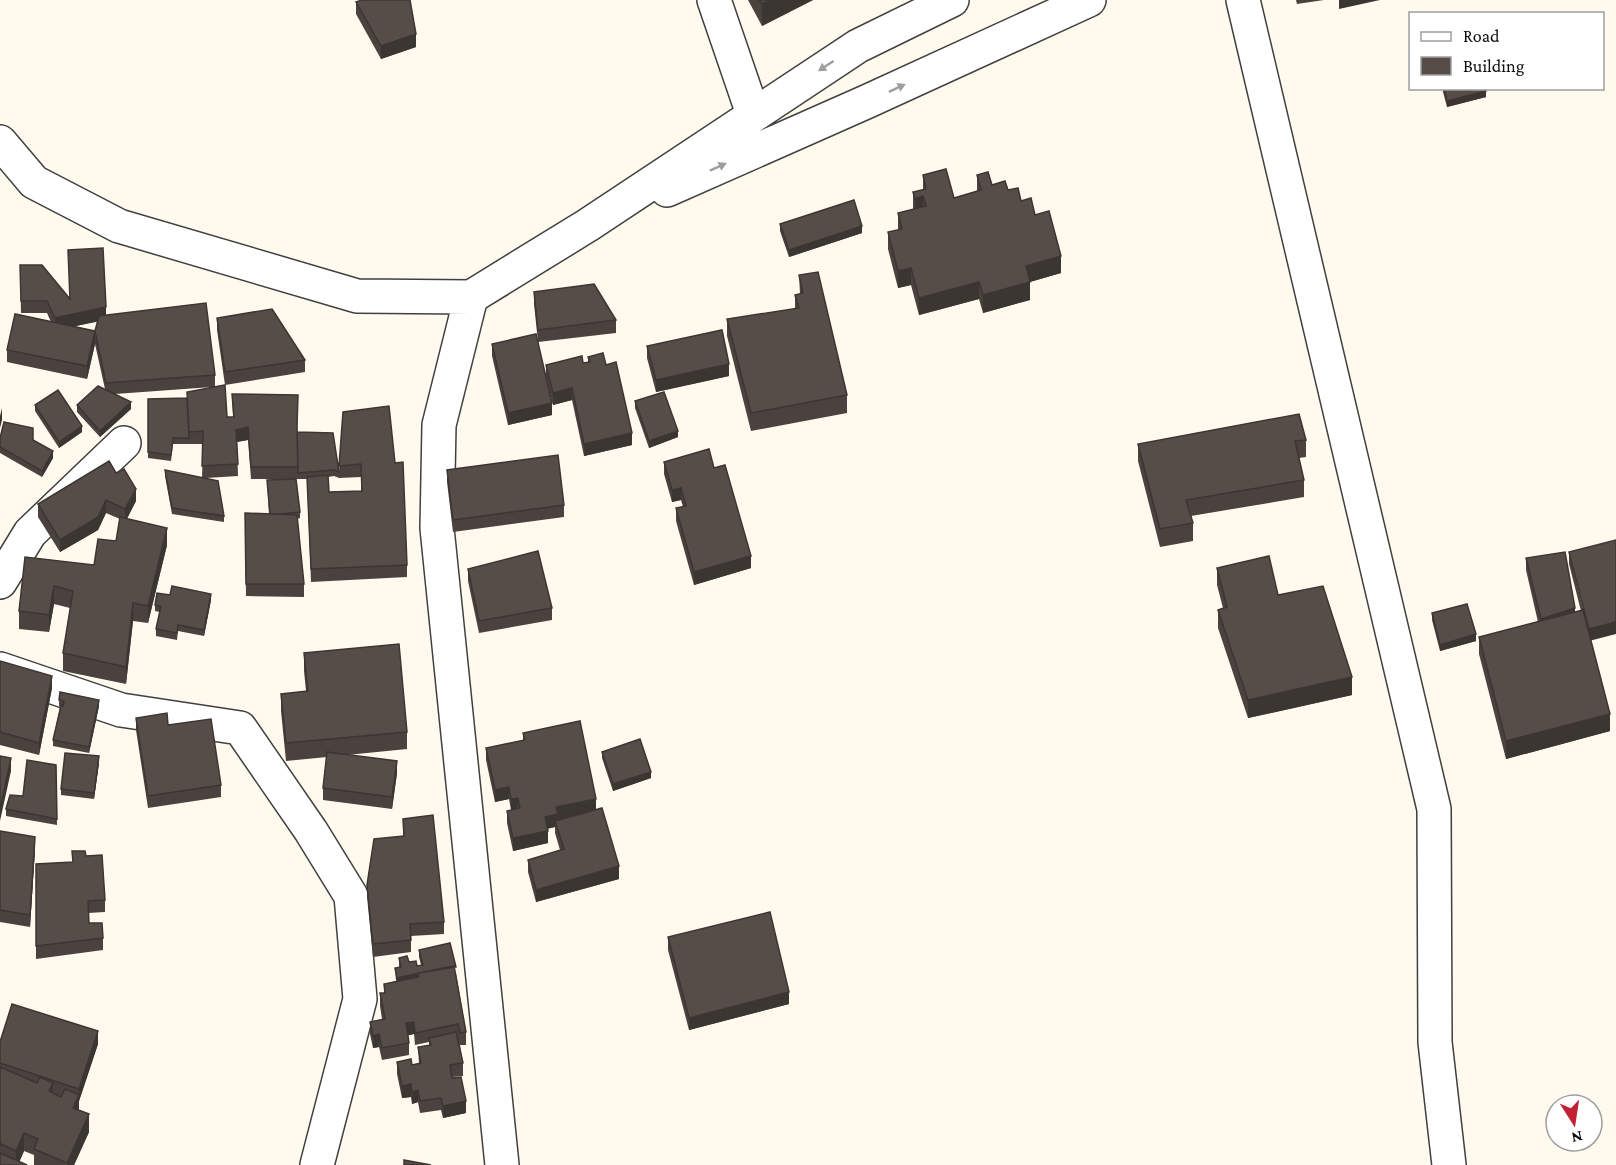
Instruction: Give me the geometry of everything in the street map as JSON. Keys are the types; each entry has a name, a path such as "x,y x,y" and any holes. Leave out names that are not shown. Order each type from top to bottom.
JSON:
{"street":[{"path":"714,0 753,114"},
{"path":"0,142 34,182 119,226 357,296 471,297 588,225 858,46 952,0"},
{"path":"588,225 1089,0"},
{"path":"1243,0 1434,809 1435,1042 1449,1165"},
{"path":"471,297 439,424 437,528 502,1165"},
{"path":"0,582 30,533 124,442"},
{"path":"0,669 121,710 240,728 311,831 351,896 360,999 317,1165"}],"building":[{"path":"410,0 416,34 381,46 356,2"},
{"path":"1444,90 1486,90 1486,91 1447,101"},
{"path":"946,169 954,198 981,190 977,175 988,172 992,185 1005,181 1008,190 1018,188 1021,201 1031,198 1035,215 1049,211 1061,256 1026,266 1030,282 983,295 979,282 919,298 911,268 898,271 888,232 902,229 898,213 926,206 923,196 915,199 913,192 926,189 923,175"},
{"path":"854,200 862,226 789,250 780,224"},
{"path":"103,248 106,307 55,318 47,301 21,301 20,265 42,265 70,299 68,250"},
{"path":"818,272 847,395 751,413 727,319 799,308 795,295 803,293 799,275"},
{"path":"594,284 616,320 538,330 534,292"},
{"path":"206,303 215,375 106,383 95,331 99,316"},
{"path":"272,309 305,360 225,372 217,318"},
{"path":"15,314 95,331 87,366 7,350"},
{"path":"722,330 729,364 656,380 647,346"},
{"path":"536,334 552,403 508,413 492,344"},
{"path":"603,353 606,365 616,362 632,433 584,444 572,388 553,393 546,365 582,356 583,363 590,362 588,357"},
{"path":"225,385 227,417 234,417 232,394 298,395 298,467 251,467 248,427 236,430 238,464 202,466 203,431 189,432 187,392"},
{"path":"98,386 131,402 100,431 77,405"},
{"path":"58,390 82,426 59,442 35,405"},
{"path":"664,392 678,431 649,441 635,401"},
{"path":"187,398 189,438 173,438 171,455 148,452 148,399"},
{"path":"389,406 395,463 403,462 407,565 311,569 307,477 328,475 329,492 362,491 361,464 339,466 343,412"},
{"path":"1299,414 1306,440 1295,441 1304,480 1186,500 1193,523 1160,529 1138,444"},
{"path":"4,422 33,428 33,440 53,451 42,471 0,447"},
{"path":"297,432 333,433 339,472 334,470 298,473"},
{"path":"709,449 714,468 725,465 751,556 694,572 676,508 686,506 681,488 672,490 664,462"},
{"path":"558,455 564,505 453,520 447,470"},
{"path":"109,461 116,473 124,469 136,489 125,509 106,500 98,517 60,540 38,504"},
{"path":"165,470 218,481 224,516 172,508"},
{"path":"296,479 300,512 270,514 267,480"},
{"path":"245,513 297,515 304,584 246,584"},
{"path":"120,517 167,528 148,606 133,603 126,667 63,653 73,591 54,586 49,615 19,611 25,557 94,565 98,539 116,541"},
{"path":"1616,540 1616,622 1589,629 1569,552"},
{"path":"538,551 552,608 479,621 468,569"},
{"path":"1565,552 1575,608 1541,619 1526,558"},
{"path":"1269,556 1278,595 1323,586 1352,677 1248,700 1218,610 1227,607 1217,568"},
{"path":"172,586 211,594 204,630 178,625 177,633 156,629 161,606 155,605 157,593 170,595"},
{"path":"1467,604 1476,634 1440,645 1432,613"},
{"path":"1583,610 1610,714 1506,741 1479,637"},
{"path":"399,644 407,732 286,743 281,694 308,691 304,653"},
{"path":"0,661 52,676 39,743 0,732"},
{"path":"60,692 99,700 89,747 53,740 64,701 59,700"},
{"path":"167,713 168,725 211,719 221,785 148,796 136,718"},
{"path":"580,721 596,799 556,807 558,814 545,817 548,831 513,838 507,811 520,808 518,798 511,799 509,787 495,790 486,748 525,740 523,733"},
{"path":"640,739 651,772 613,784 602,752"},
{"path":"327,752 397,761 392,797 323,788"},
{"path":"65,753 99,756 94,793 61,789"},
{"path":"0,756 11,758 0,809"},
{"path":"27,760 56,765 57,819 6,809 10,795 23,796"},
{"path":"602,808 619,866 536,890 528,860 564,849 555,821"},
{"path":"433,815 444,922 410,924 411,940 373,944 367,885 374,839 404,836 403,819"},
{"path":"0,831 35,837 30,915 0,910"},
{"path":"72,851 85,851 86,856 102,855 105,900 88,901 89,923 102,923 103,938 36,946 36,864 73,862"},
{"path":"770,912 789,992 689,1018 668,937"},
{"path":"450,943 456,967 397,978 395,968 401,967 399,958 407,956 409,962 416,961 417,966 423,965 419,950"},
{"path":"454,966 466,1032 460,1033 458,1024 415,1033 414,1022 406,1023 409,1043 382,1048 379,1034 373,1036 370,1022 385,1019 380,993 385,993 384,984 419,977 418,973"},
{"path":"12,1004 98,1031 79,1089 0,1063 0,1042"},
{"path":"456,1032 463,1063 450,1065 452,1078 461,1077 466,1101 443,1106 441,1098 420,1101 418,1090 412,1092 411,1084 402,1086 397,1062 411,1059 412,1065 421,1063 418,1047 431,1045 429,1038"},
{"path":"0,1067 37,1083 40,1077 53,1083 49,1091 61,1097 65,1089 79,1095 73,1108 89,1114 67,1163 34,1149 38,1139 24,1133 16,1151 1,1144 0,1146"},
{"path":"0,1153 27,1165 0,1165"},
{"path":"404,1160 431,1165 404,1165"}]}
